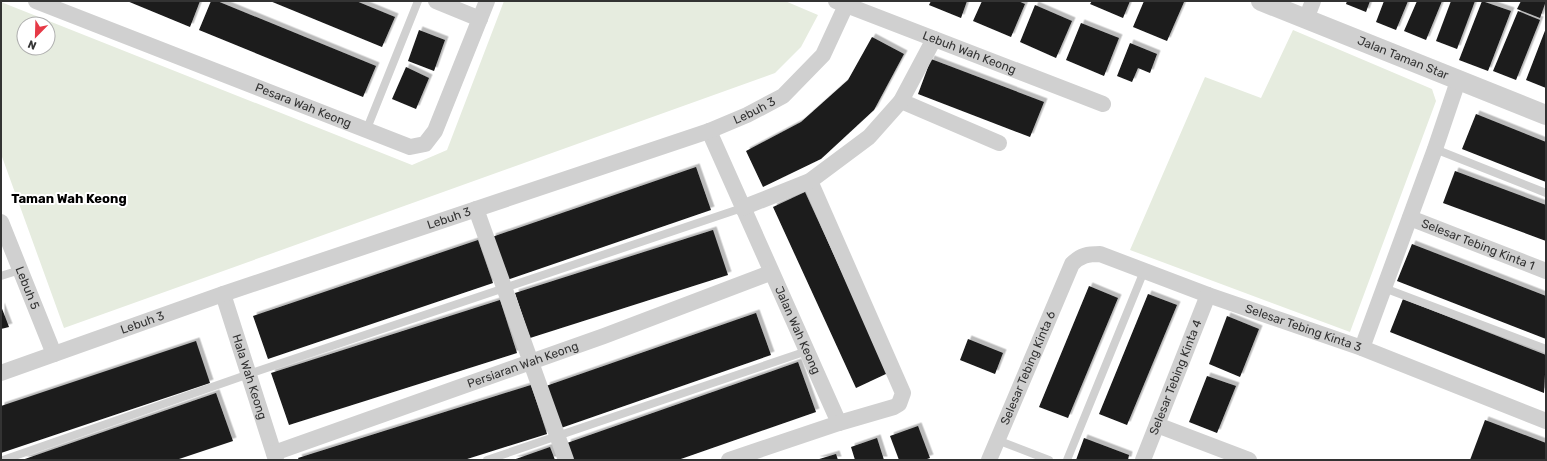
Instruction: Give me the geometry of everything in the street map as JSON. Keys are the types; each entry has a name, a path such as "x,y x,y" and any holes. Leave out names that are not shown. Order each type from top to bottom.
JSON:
{"street":[{"name":"Pesara Wah Keong","path":"36,1 366,132 410,147 418,147 431,138 487,1"},
{"path":"436,1 480,19"},
{"name":"Jalan Taman Star","path":"1261,1 1546,115"},
{"path":"1306,19 1313,1"},
{"name":"Lebuh Wah Keong","path":"843,2 1102,104"},
{"name":"Lebuh 3","path":"1,373 223,294 709,131 747,115 783,96 823,55 843,2"},
{"path":"742,208 810,181 869,137 901,101 934,39"},
{"path":"1362,348 1435,149 1458,80"},
{"path":"901,101 999,143"},
{"name":"Jalan Wah Keong","path":"709,131 770,273 839,423"},
{"path":"729,460 894,406 899,404 903,393 810,181"},
{"path":"476,209 566,460"},
{"name":"Selesar Tebing Kinta 1","path":"1410,218 1546,271"},
{"name":"Lebuh 5","path":"1,222 54,354"},
{"name":"Selesar Tebing Kinta 3","path":"1067,275 1072,264 1079,257 1088,254 1100,254 1208,295 1362,348 1546,421"},
{"name":"Persiaran Wah Keong","path":"275,456 770,273"},
{"name":"Selesar Tebing Kinta 6","path":"989,460 1067,275"},
{"name":"Hala Wah Keong","path":"223,294 275,456"},
{"name":"Selesar Tebing Kinta 4","path":"1143,460 1208,295"},
{"path":"1157,425 1249,460"}],"lane":[{"path":"366,132 418,1"},
{"path":"1435,149 1546,193"},
{"path":"3,460 249,374 742,208"},
{"path":"1,276 20,270"},
{"path":"1067,460 1144,271"},
{"path":"1384,288 1546,350"},
{"path":"487,460 807,351"},
{"path":"997,440 1049,460"}],"shaded area":[{"path":"504,1 785,1 818,15 801,47 775,73 64,328 1,154 1,2 36,16 16,16 16,56 56,56 56,24 412,165 447,150"},
{"path":"1293,30 1432,89 1436,101 1350,332 1130,250 1205,77 1261,98"}],"building":[{"path":"127,1 200,1 190,27"},
{"path":"211,1 217,1 376,66 363,97 199,30"},
{"path":"270,1 356,1 395,17 382,47"},
{"path":"931,1 967,1 961,18 929,5"},
{"path":"982,1 1018,1 1025,4 1011,37 973,21"},
{"path":"1092,1 1130,1 1123,18 1090,4"},
{"path":"1144,1 1184,2 1167,41 1133,27"},
{"path":"1347,1 1370,1 1366,12 1346,4"},
{"path":"1384,1 1408,1 1396,30 1376,22"},
{"path":"1417,1 1442,1 1426,40 1404,31"},
{"path":"1451,1 1475,1 1457,49 1436,41"},
{"path":"1482,1 1511,11 1488,71 1459,60"},
{"path":"1521,1 1546,1 1540,18 1517,9"},
{"path":"1035,5 1072,21 1056,58 1020,42"},
{"path":"1518,11 1540,20 1516,80 1493,71"},
{"path":"1081,23 1119,38 1104,76 1066,60"},
{"path":"1546,28 1546,88 1526,80"},
{"path":"419,30 445,40 434,71 408,61"},
{"path":"872,37 904,54 874,110 821,159 763,187 746,151 801,122 848,80"},
{"path":"1130,43 1157,54 1150,73 1138,68 1132,82 1117,76"},
{"path":"931,59 1044,102 1030,137 918,94"},
{"path":"406,67 429,78 416,109 392,99"},
{"path":"1476,114 1546,142 1546,182 1462,149"},
{"path":"696,167 711,210 507,280 492,237"},
{"path":"1455,171 1546,205 1546,241 1443,203"},
{"path":"805,192 888,373 856,388 773,207"},
{"path":"713,230 728,275 530,338 515,293"},
{"path":"478,240 493,283 268,359 253,316"},
{"path":"1412,244 1546,296 1546,339 1397,281"},
{"path":"1089,286 1118,298 1068,418 1039,407"},
{"path":"1148,294 1177,305 1127,425 1099,414"},
{"path":"1403,299 1546,355 1544,393 1390,332"},
{"path":"500,300 517,353 289,425 271,373"},
{"path":"1,306 9,327 1,329"},
{"path":"756,313 771,355 561,428 546,386"},
{"path":"1227,316 1259,329 1240,377 1209,364"},
{"path":"968,339 1003,353 995,374 960,360"},
{"path":"196,341 210,383 1,453 1,406"},
{"path":"798,362 816,412 678,460 573,460 567,443"},
{"path":"1207,376 1236,386 1217,433 1189,422"},
{"path":"531,385 547,434 464,460 299,460 298,458"},
{"path":"216,393 233,441 176,460 22,460"},
{"path":"1485,420 1546,443 1546,460 1470,460"},
{"path":"918,426 930,458 924,460 899,460 890,436"},
{"path":"877,438 884,460 855,460 851,447"},
{"path":"1084,438 1129,455 1128,460 1076,460"},
{"path":"550,447 555,460 513,460"},
{"path":"836,454 838,460 816,460"}],"district":[{"name":"Taman Wah Keong","path":"69,198"}]}
